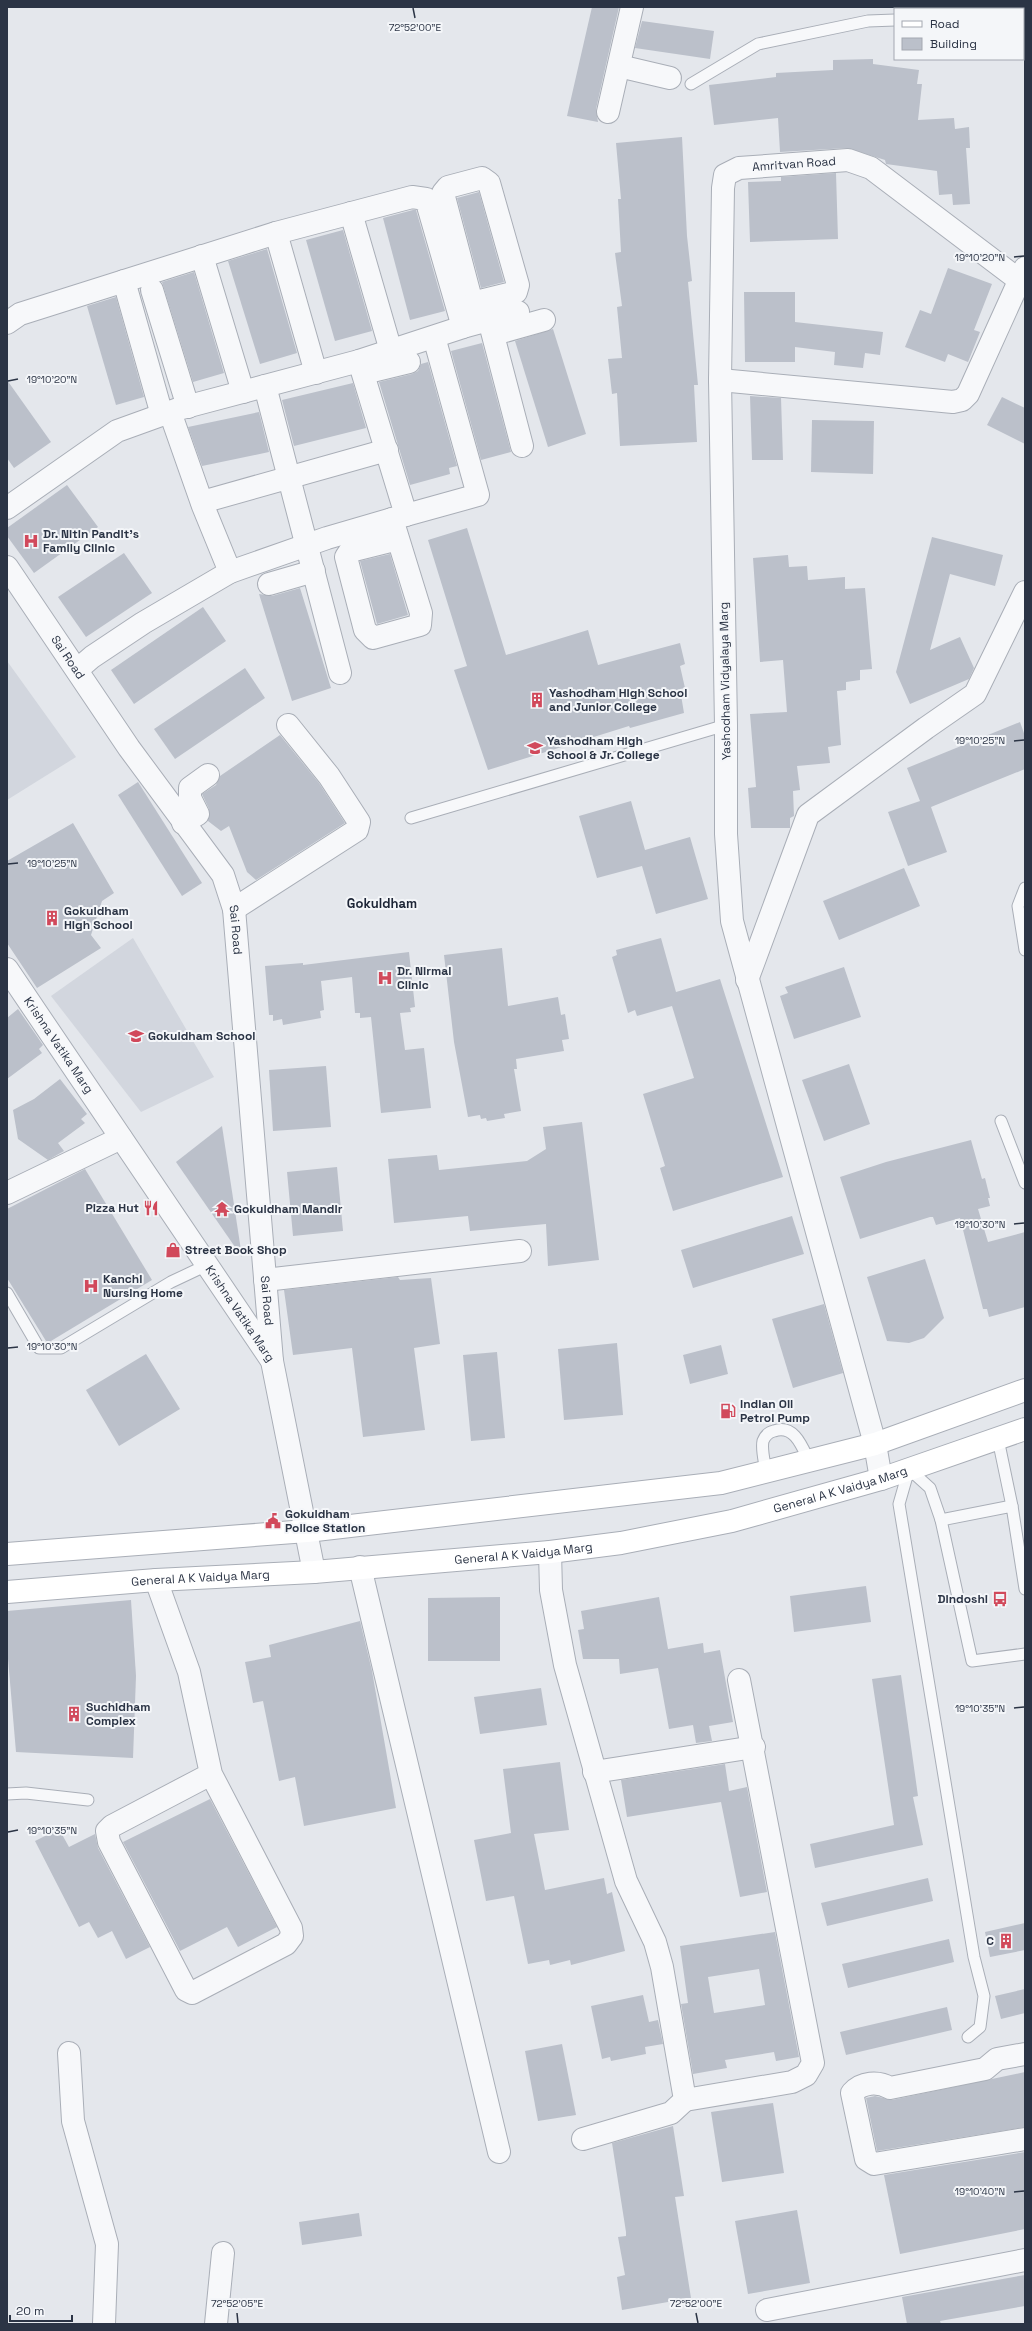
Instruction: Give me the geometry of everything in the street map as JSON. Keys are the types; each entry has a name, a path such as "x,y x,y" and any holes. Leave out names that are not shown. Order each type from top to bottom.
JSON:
{"main road":[{"path":"7,1554 307,1531 721,1483 875,1444 1025,1390"},
{"name":"General A K Vaidya Marg","path":"7,1592 156,1580 314,1572 550,1552 621,1543 732,1521 882,1479 1025,1429"}],"street":[{"path":"608,112 632,7"},
{"path":"619,66 670,78"},
{"name":"Amritvan Road","path":"720,380 723,188 725,174 739,168 848,160 872,168 1022,274"},
{"path":"482,178 489,183 518,285 516,292 477,325 443,194 448,187 482,178"},
{"path":"7,323 20,314 276,233 412,197 426,199 477,325 522,446"},
{"path":"351,213 391,351"},
{"path":"276,233 316,373"},
{"path":"202,256 243,392"},
{"path":"720,380 953,402 962,400 968,394 1022,274"},
{"path":"124,281 173,411 202,502 230,572"},
{"path":"152,290 173,411"},
{"path":"361,367 391,351 436,343 477,325 518,312"},
{"path":"477,325 544,320"},
{"path":"77,670 92,657 143,624 230,572 307,545 399,524 478,495 436,343"},
{"path":"7,508 117,431 173,411 316,373 410,362"},
{"path":"361,367 386,450 399,524 421,613 420,625 373,638 365,630 346,558 350,551 399,524"},
{"name":"Yashodham Vidyalaya Marg","path":"720,380 726,725 726,834 732,921 875,1444 882,1479"},
{"path":"265,386 340,673"},
{"path":"202,502 386,450"},
{"name":"Sai Road","path":"7,568 129,748 197,821 223,875 234,909 272,1360"},
{"path":"269,584 314,571"},
{"path":"748,980 808,815 926,728 975,694 1025,592"},
{"path":"234,909 357,830 359,822 344,798 288,725"},
{"path":"197,821 190,798 190,788 208,775"},
{"name":"Krishna Vatika Marg","path":"7,969 272,1360 314,1572"},
{"path":"7,1192 121,1138"},
{"path":"265,1280 520,1251"},
{"path":"550,1552 551,1590 562,1647 594,1772 626,1880 655,1942 662,1967 685,2100"},
{"path":"360,1567 499,2152"},
{"path":"156,1580 189,1672 211,1774 291,1928 292,1936 286,1944 192,1993 186,1990 109,1842 107,1831 112,1826 211,1774"},
{"path":"583,2139 671,2113 685,2100 792,2082 806,2075 813,2063 754,1747 739,1680"},
{"path":"594,1772 754,1747"},
{"path":"69,2053 73,2122 107,2244 104,2324"},
{"path":"1025,2054 997,2059 985,2069 890,2088 882,2083 872,2084 858,2087 852,2093 866,2159 874,2164 1025,2139"},
{"path":"216,2324 223,2253"},
{"path":"767,2310 1025,2260"}],"lane":[{"path":"691,84 758,44 868,21 894,20"},
{"path":"410,818 726,725"},
{"path":"1025,888 1018,906 1025,950"},
{"path":"1001,1121 1025,1183"},
{"path":"7,1293 38,1348 61,1348 171,1282 207,1265"},
{"path":"766,1472 763,1440 768,1432 779,1429 791,1431 800,1443 808,1461"},
{"path":"998,1439 1012,1506 1025,1590"},
{"path":"968,2037 980,2027 984,1996 974,1957 899,1504 909,1469 930,1488 940,1520 972,1662 1025,1654"},
{"path":"940,1520 1012,1506"},
{"path":"7,1794 26,1793 88,1800"}],"shaded area":[{"path":"7,661 76,757 7,800"},
{"name":"Gokuldham School","path":"133,938 214,1077 141,1112 51,996"}],"building":[{"path":"592,7 619,7 596,109 598,122 567,116"},
{"path":"642,21 714,31 710,59 635,48"},
{"path":"873,59 873,64 919,70 917,84 922,84 918,120 954,118 955,129 969,127 970,148 966,148 970,204 953,205 952,194 939,195 937,171 886,164 885,160 847,148 780,152 778,118 714,125 709,85 776,77 776,73 833,70 833,60"},
{"path":"682,137 687,236 692,281 688,282 698,385 694,385 697,442 620,446 617,393 612,394 608,359 622,358 617,307 622,306 615,253 621,252 618,199 621,199 616,143"},
{"path":"836,173 838,239 750,242 748,182 781,181 781,177"},
{"path":"479,192 504,282 481,288 457,198"},
{"path":"416,210 445,311 410,320 383,218"},
{"path":"343,230 372,331 335,341 306,240"},
{"path":"267,249 297,353 260,364 228,261"},
{"path":"948,268 992,284 974,330 980,332 968,362 948,354 945,362 905,347 920,310 931,314"},
{"path":"194,272 224,373 193,382 162,282"},
{"path":"744,292 795,292 795,322 883,332 880,355 865,353 863,368 834,365 835,352 795,347 795,362 745,362"},
{"path":"116,297 144,397 116,405 87,306"},
{"path":"553,329 586,434 548,447 515,341"},
{"path":"482,343 511,452 481,460 451,351"},
{"path":"428,362 457,466 449,468 450,474 410,485 379,382 412,374 418,371 421,364"},
{"path":"7,380 51,442 14,468 7,458"},
{"path":"353,383 366,428 294,446 282,400"},
{"path":"750,396 781,398 783,460 752,460"},
{"path":"1002,397 1025,408 1025,444 987,425"},
{"path":"259,412 269,452 202,466 188,427"},
{"path":"812,420 874,421 873,474 811,472"},
{"path":"67,485 98,527 34,573 7,536 7,528"},
{"path":"467,528 506,655 588,630 598,665 680,643 685,664 680,666 685,688 680,689 684,713 630,728 629,726 488,770 454,670 467,666 428,540"},
{"path":"932,537 1003,555 995,586 950,574 930,650 960,637 974,668 969,679 910,704 896,672"},
{"path":"124,553 152,593 86,637 58,597"},
{"path":"390,554 408,615 377,624 360,561"},
{"path":"788,555 789,567 807,566 808,580 845,577 845,589 865,588 872,669 860,670 860,680 846,682 846,690 837,691 841,745 828,747 830,763 797,766 800,790 793,791 794,816 790,818 790,828 751,828 748,788 756,787 750,714 787,712 783,660 760,662 753,558"},
{"path":"300,588 331,688 292,701 259,594 272,596"},
{"path":"203,607 226,641 134,704 111,670"},
{"path":"245,668 265,698 175,759 154,729"},
{"path":"1020,722 1025,736 1025,769 931,807 947,852 908,866 888,812 920,801 907,768"},
{"path":"280,735 319,783 345,823 256,880 247,872 229,826 221,831 208,821 209,809 202,794 216,785 220,776"},
{"path":"138,782 202,883 182,896 118,795"},
{"path":"631,801 645,850 690,837 708,899 656,914 642,866 597,878 579,816"},
{"name":"Gokuldham High School","path":"73,823 114,893 102,901 91,935 101,948 37,988 7,943 7,861"},
{"path":"904,868 920,906 839,940 823,901"},
{"path":"661,938 676,992 720,979 783,1177 673,1211 660,1168 665,1166 643,1094 694,1078 672,1006 637,1016 635,1010 628,1013 612,957 617,955 616,950"},
{"path":"502,948 508,1006 558,997 561,1015 565,1014 569,1039 562,1040 564,1051 516,1059 517,1069 514,1069 521,1111 504,1114 505,1118 487,1121 486,1118 481,1119 480,1115 468,1117 454,1042 444,955"},
{"path":"409,952 415,1007 410,1008 411,1012 400,1013 405,1050 424,1048 431,1108 381,1113 371,1017 360,1018 360,1013 355,1013 352,977 321,981 324,1010 320,1011 321,1018 283,1025 282,1019 273,1021 273,1015 269,1015 265,966 303,963 303,965"},
{"path":"844,967 861,1017 794,1039 780,996 788,993 785,987"},
{"path":"18,1009 43,1045 39,1049 42,1053 7,1079 7,1018"},
{"path":"849,1064 870,1124 824,1141 802,1080"},
{"path":"326,1066 331,1127 273,1131 269,1070"},
{"path":"60,1079 87,1114 81,1119 85,1123 58,1143 64,1151 48,1160 18,1139 13,1110 34,1099"},
{"path":"582,1122 599,1260 548,1266 546,1224 470,1231 468,1216 394,1223 388,1159 437,1155 439,1170 527,1161 546,1149 543,1127"},
{"name":"Gokuldham Mandir","path":"222,1126 242,1257 176,1162"},
{"path":"971,1140 982,1179 985,1178 990,1198 988,1198 990,1206 978,1209 988,1242 1025,1232 1025,1307 989,1317 987,1309 983,1309 960,1218 936,1225 933,1217 930,1217 860,1239 840,1177 886,1162"},
{"path":"337,1167 343,1231 293,1236 287,1172"},
{"path":"85,1169 152,1280 51,1341 46,1341 7,1278 7,1209"},
{"path":"792,1216 804,1254 693,1288 681,1250"},
{"path":"925,1259 944,1318 924,1338 909,1343 887,1341 867,1277"},
{"path":"398,1277 400,1280 431,1278 440,1344 414,1348 425,1430 363,1437 352,1348 293,1355 284,1290"},
{"path":"824,1304 843,1373 793,1388 772,1319"},
{"path":"617,1343 623,1415 564,1420 558,1349"},
{"path":"721,1345 728,1374 690,1384 683,1355"},
{"path":"497,1352 505,1438 471,1441 463,1355"},
{"path":"146,1354 180,1409 119,1446 86,1390"},
{"path":"866,1586 871,1622 794,1632 790,1596"},
{"path":"500,1597 500,1661 428,1661 428,1598"},
{"path":"659,1597 668,1649 703,1643 704,1653 720,1650 733,1722 709,1726 712,1741 696,1743 693,1725 669,1729 658,1668 620,1674 619,1659 583,1659 578,1630 584,1629 581,1611"},
{"name":"Suchidham Complex","path":"131,1600 136,1676 133,1758 16,1752 7,1647 7,1611"},
{"path":"360,1621 372,1671 396,1808 304,1826 295,1777 279,1781 263,1701 253,1703 245,1662 271,1657 269,1645"},
{"path":"901,1675 918,1796 913,1797 923,1845 815,1868 810,1844 894,1825 872,1679"},
{"path":"541,1688 547,1725 480,1734 474,1697"},
{"path":"560,1762 569,1830 534,1834 545,1890 604,1878 607,1894 612,1892 625,1951 571,1965 570,1960 550,1965 549,1960 528,1964 514,1896 486,1901 474,1840 511,1833 503,1769"},
{"path":"725,1764 729,1791 747,1787 767,1892 740,1897 721,1802 627,1817 621,1780"},
{"path":"210,1799 277,1927 238,1947 227,1927 180,1951 123,1842"},
{"path":"59,1829 69,1847 95,1834 98,1848 150,1947 126,1959 112,1931 98,1938 89,1922 79,1927 35,1841"},
{"path":"928,1878 933,1901 827,1926 821,1903"},
{"name":"C","path":"1025,1923 1025,1950 990,1957 985,1932"},
{"path":"775,1932 799,2057 776,2061 774,2052 725,2060 727,2068 693,2074 681,2004 688,2003 680,1946","holes":["759,1969 765,2005 714,2013 708,1977"]},
{"path":"949,1939 954,1962 848,1988 842,1964"},
{"path":"1025,1989 1025,2013 1001,2019 995,1996"},
{"path":"643,1995 649,2022 658,2020 663,2044 645,2047 646,2054 611,2061 610,2057 602,2059 591,2006"},
{"path":"947,2007 952,2030 846,2055 840,2032"},
{"path":"562,2044 576,2115 538,2121 525,2051"},
{"path":"1025,2072 1025,2127 877,2151 866,2098 875,2096 892,2100"},
{"path":"773,2103 784,2173 722,2182 711,2112"},
{"path":"673,2126 684,2196 675,2197 691,2298 622,2310 617,2277 625,2275 618,2237 626,2236 626,2232 612,2143"},
{"path":"1025,2152 1025,2229 900,2254 884,2175"},
{"path":"797,2210 810,2283 748,2294 735,2221"},
{"path":"359,2213 362,2236 302,2245 299,2222"},
{"path":"1025,2275 1025,2306 940,2321 941,2324 907,2324 902,2297"}],"place":[{"name":"Dr. Nitin Pandit's Family Clinic","path":"31,541"},
{"name":"Yashodham High School and Junior College","path":"537,700"},
{"name":"Yashodham High School & Jr. College","path":"535,748"},
{"name":"Gokuldham High School","path":"52,918"},
{"name":"Dr. Nirmal Clinic","path":"385,978"},
{"name":"Gokuldham School","path":"136,1036"},
{"name":"Pizza Hut","path":"151,1208"},
{"name":"Gokuldham Mandir","path":"222,1209"},
{"name":"Street Book Shop","path":"173,1250"},
{"name":"Kanchi Nursing Home","path":"91,1286"},
{"name":"Indian Oil Petrol Pump","path":"728,1411"},
{"name":"Gokuldham Police Station","path":"273,1521"},
{"name":"Dindoshi","path":"1000,1599"},
{"name":"Suchidham Complex","path":"74,1714"},
{"name":"C","path":"1006,1941"}],"district":[{"name":"Gokuldham","path":"382,903"}]}
